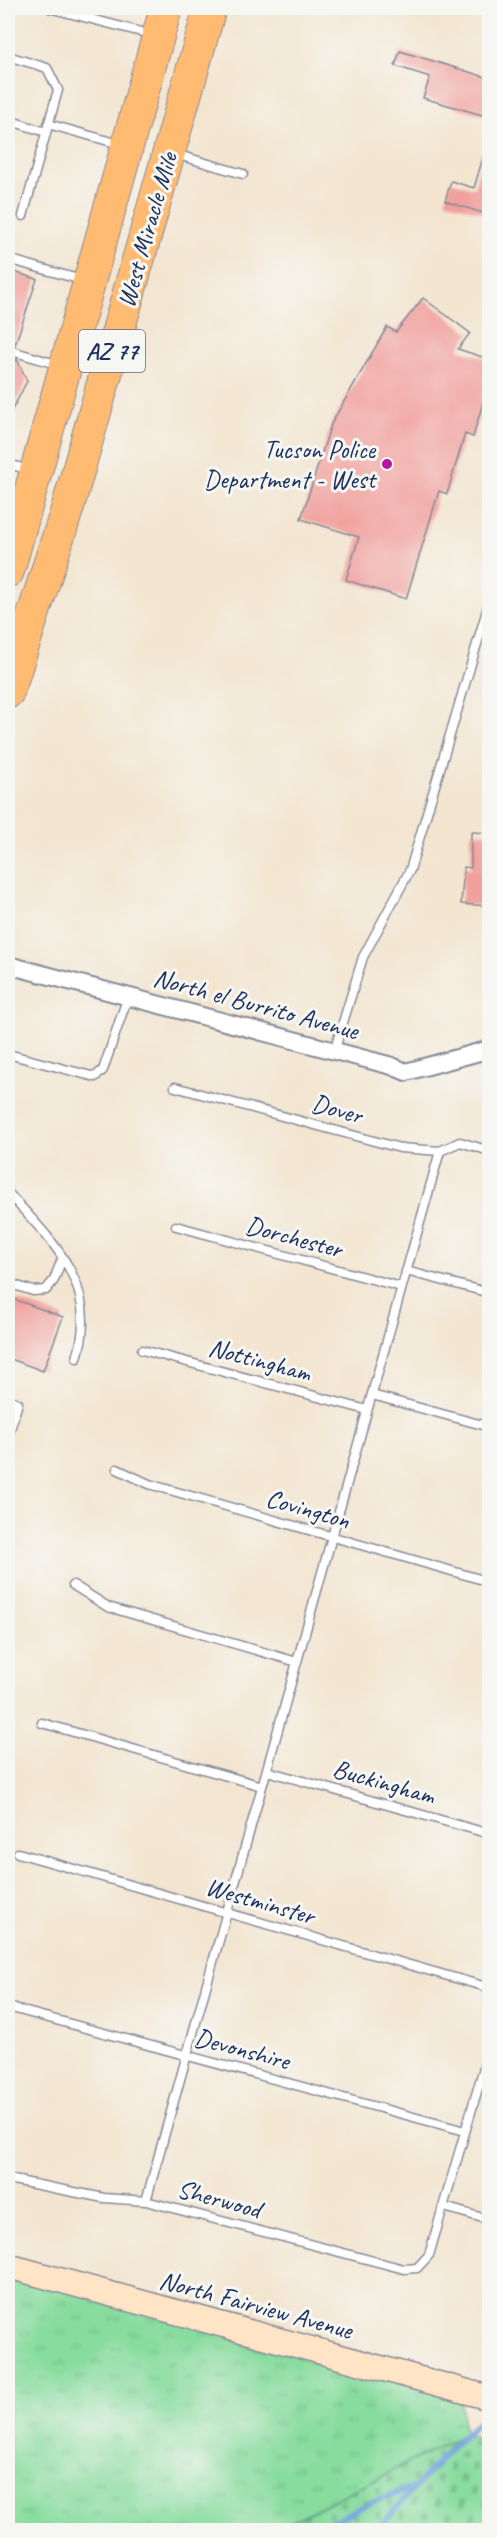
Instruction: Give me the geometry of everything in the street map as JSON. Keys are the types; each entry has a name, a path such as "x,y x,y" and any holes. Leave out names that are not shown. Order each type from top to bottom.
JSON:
{"highway":[{"name":"West Miracle Mile","path":"8,692 58,540 210,8"},
{"name":"West Miracle Mile","path":"8,571 22,468 66,367 162,22"}],"street":[{"name":"North el Burrito Avenue","path":"8,965 392,1066 406,1072 489,1049"},
{"name":"North Fairview Avenue","path":"8,2266 489,2398"}],"lane":[{"path":"49,8 162,22"},
{"path":"8,57 47,68 58,90 22,216"},
{"path":"8,120 127,146"},
{"path":"169,152 243,174"},
{"path":"8,259 88,282"},
{"path":"8,350 66,367"},
{"path":"334,1052 363,957 410,870 489,600"},
{"path":"8,1054 95,1077 103,1070 129,996"},
{"name":"Dover","path":"175,1087 400,1148 440,1151 460,1142 489,1150"},
{"path":"146,2201 440,1151"},
{"path":"8,1192 47,1236 75,1279 85,1310 84,1335 77,1358"},
{"name":"Dorchester","path":"176,1226 402,1287"},
{"path":"8,1283 33,1291 46,1290 54,1280 62,1259"},
{"path":"406,1271 489,1293"},
{"name":"Nottingham","path":"142,1350 367,1410"},
{"path":"372,1395 489,1427"},
{"path":"8,1399 18,1403 8,1436"},
{"name":"Covington","path":"117,1469 149,1484 489,1582"},
{"path":"73,1585 108,1607 297,1662"},
{"path":"42,1723 262,1786"},
{"name":"Buckingham","path":"267,1771 489,1834"},
{"name":"Westminster","path":"18,1854 489,1988"},
{"name":"Devonshire","path":"8,2007 465,2131"},
{"path":"489,2050 444,2207 489,2220"},
{"name":"Sherwood","path":"8,2179 104,2198 146,2201 404,2270 417,2268 429,2256 444,2207"}],"green space":[{"path":"8,2265 459,2390 465,2434 275,2530 8,2530"},
{"path":"465,2434 489,2441 489,2530 275,2530"}],"building":[{"path":"400,51 489,78 489,117 423,98 430,77 395,66"},
{"path":"485,151 489,152 489,215 445,201 451,181 474,188"},
{"path":"8,270 37,279 15,345 8,344"},
{"name":"Tucson Police Department - West","path":"423,298 470,333 458,349 489,359 489,382 473,437 465,434 447,494 439,491 406,599 346,580 359,537 301,519 331,424 387,327 396,332"},
{"path":"17,359 27,381 8,418 8,376"},
{"path":"471,832 489,833 489,906 461,904 464,867 471,868"},
{"path":"8,1297 63,1317 43,1371 8,1358"}],"waterway":[{"path":"377,2530 452,2446 490,2412"},
{"path":"314,2530 368,2504 415,2487"}],"place":[{"name":"Tucson Police Department - West","path":"387,464"}]}
